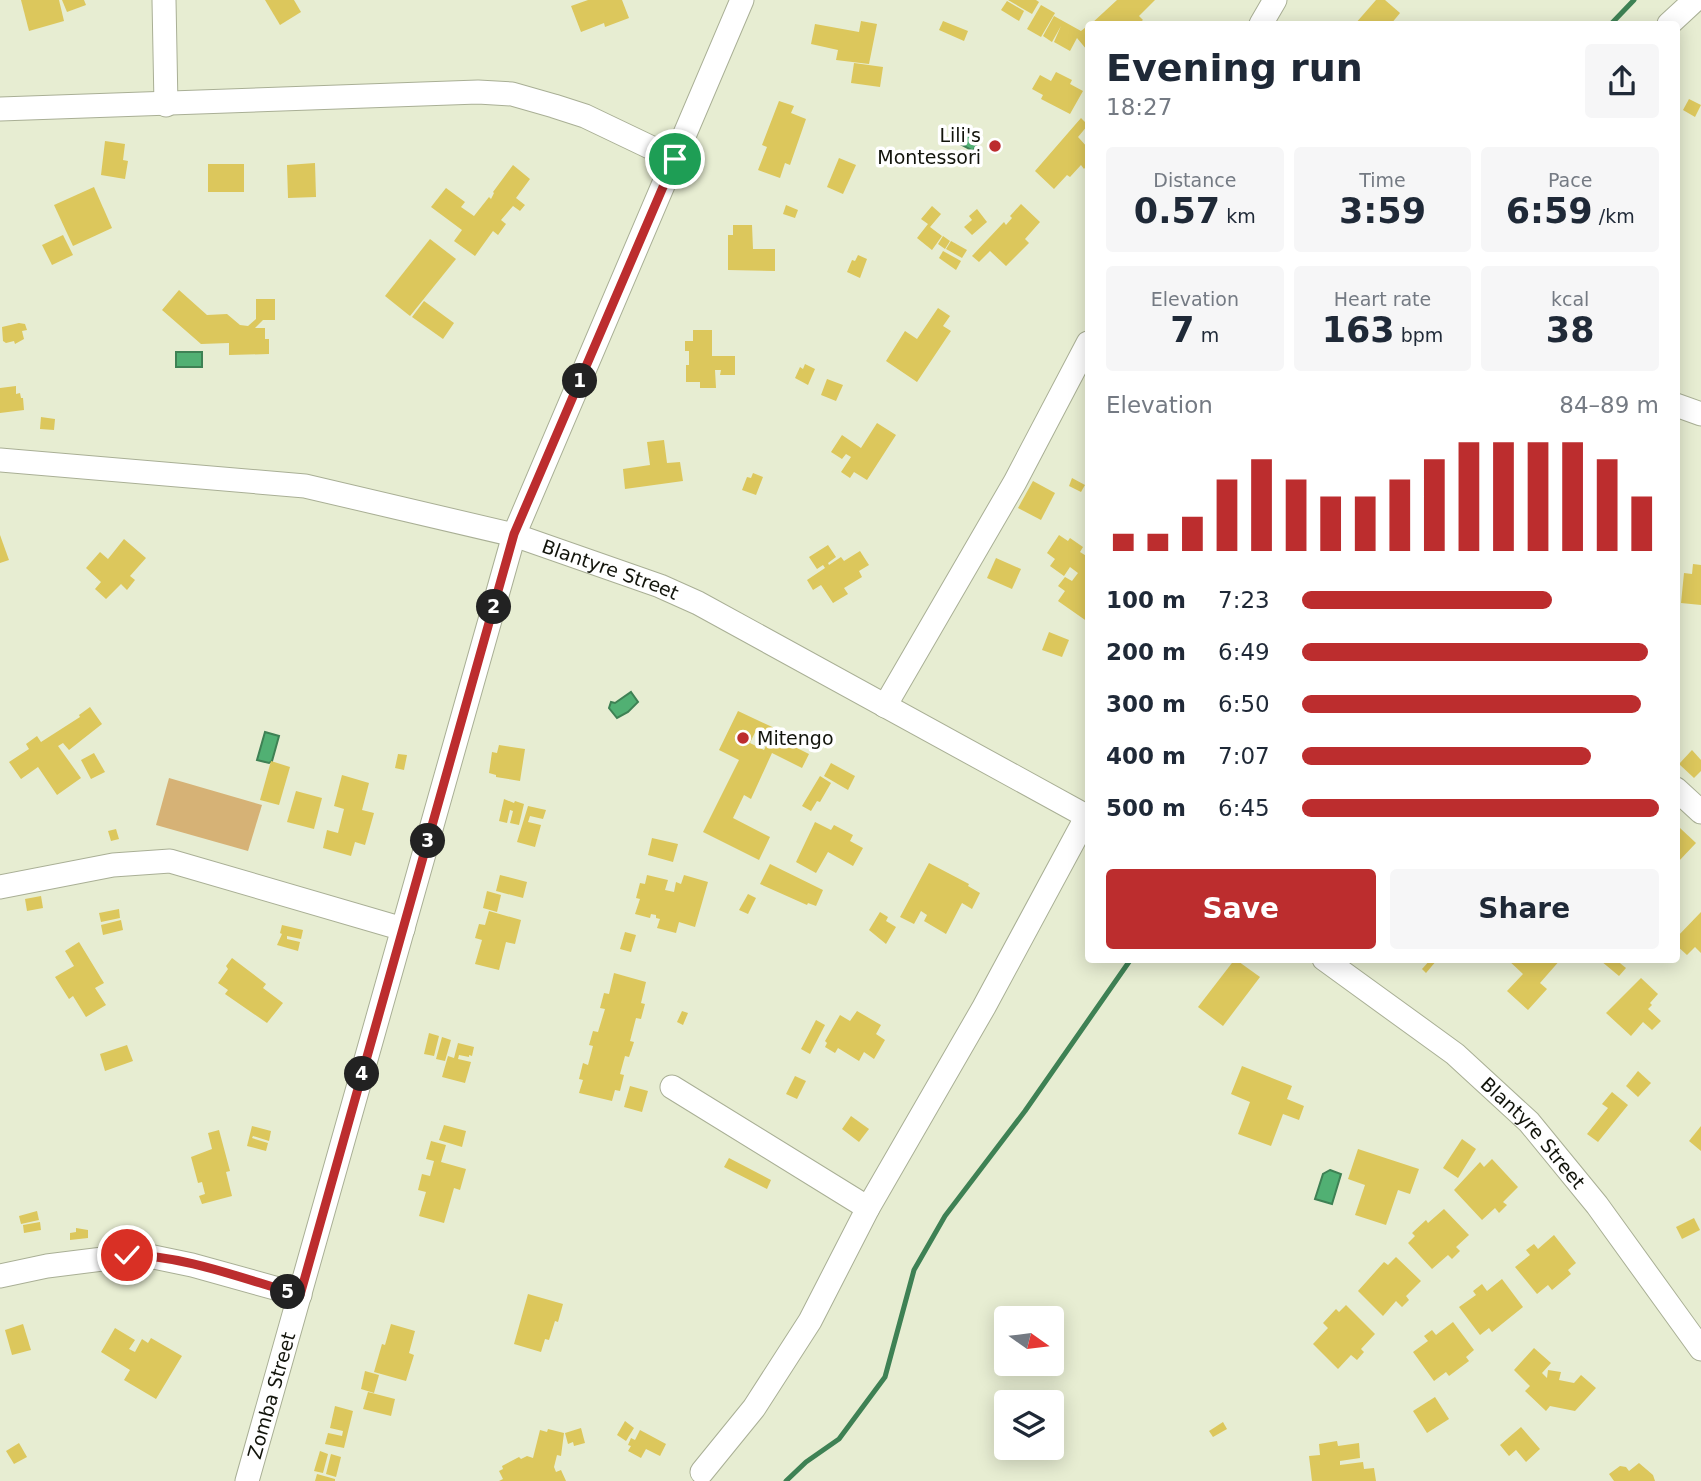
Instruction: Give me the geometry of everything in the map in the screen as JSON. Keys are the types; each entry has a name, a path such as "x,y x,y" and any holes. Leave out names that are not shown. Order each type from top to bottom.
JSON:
{"street":[{"path":"164,0 166,105"},
{"name":"Zomba Street","path":"247,1481 514,534 743,0"},
{"path":"1263,21 1275,0"},
{"path":"1671,21 1695,0"},
{"path":"0,109 478,92 512,94 585,116 675,159"},
{"path":"886,706 1015,482 1085,349"},
{"path":"1680,406 1701,414"},
{"name":"Blantyre Street","path":"0,460 305,486 514,534 678,594 1085,814"},
{"path":"1680,793 1701,812"},
{"path":"702,1472 754,1408 810,1321 867,1208 984,1007 1085,822"},
{"path":"0,887 113,865 170,861 403,929"},
{"name":"Blantyre Street","path":"1330,963 1455,1054 1529,1122 1597,1205 1701,1349"},
{"path":"671,1087 867,1208"},
{"path":"0,1276 47,1266 144,1255 192,1265 300,1295"}],"shaded area":[{"path":"959,128 980,139 973,151 953,140"},
{"path":"176,352 202,352 202,367 176,367"},
{"path":"631,692 638,702 617,718 609,708 611,702 615,703"},
{"path":"265,732 279,736 272,761 269,763 257,760"},
{"path":"169,778 262,805 248,851 156,825"},
{"path":"1330,1170 1341,1174 1332,1204 1315,1199 1323,1174"}],"building":[{"path":"21,0 59,0 64,21 29,31"},
{"path":"62,0 84,0 86,5 67,12"},
{"path":"265,0 294,0 301,12 280,25"},
{"path":"588,0 622,0 629,18 605,27 604,23 581,32 571,6"},
{"path":"1008,0 1036,0 1039,2 1032,14"},
{"path":"1117,0 1155,0 1139,16 1142,21 1094,21"},
{"path":"1376,0 1385,0 1400,13 1393,21 1358,21"},
{"path":"1007,1 1024,11 1019,21 1001,10"},
{"path":"1041,5 1055,13 1041,37 1027,29"},
{"path":"1054,16 1081,31 1085,28 1085,48 1077,38 1070,51 1054,42 1061,26 1052,42 1043,36"},
{"path":"861,21 877,24 869,64 836,60 838,50 811,44 815,24 859,32"},
{"path":"943,21 968,31 964,41 939,30"},
{"path":"854,63 883,67 880,87 851,83"},
{"path":"1056,72 1072,80 1070,84 1083,91 1070,114 1041,99 1043,95 1032,89 1040,75 1051,81"},
{"path":"1689,99 1701,105 1695,117 1683,110"},
{"path":"779,101 794,106 791,113 806,119 790,165 785,163 780,178 758,170 767,147 762,145"},
{"path":"1081,118 1085,122 1085,129 1078,137 1085,145 1084,169 1081,165 1054,189 1035,171"},
{"path":"105,141 125,144 123,160 128,161 125,179 101,175"},
{"path":"839,158 856,165 843,194 827,187"},
{"path":"315,163 316,197 288,198 287,165"},
{"path":"208,164 244,164 244,192 208,192"},
{"path":"513,165 530,179 516,198 525,205 520,211 513,206 501,220 506,224 498,235 493,231 475,256 454,241 462,230 431,207 446,188 465,202 461,207 474,216 489,197 491,199 493,192"},
{"path":"94,187 112,228 73,246 54,205"},
{"path":"1021,204 1040,222 1025,239 1029,243 1006,266 990,251 979,262 972,256 1004,222 1006,225"},
{"path":"786,205 798,210 795,218 783,214"},
{"path":"932,206 941,214 930,227 942,236 932,250 917,238 928,224 921,219"},
{"path":"977,209 987,222 972,235 964,227 972,220 969,216"},
{"path":"733,225 752,225 753,249 775,249 775,271 728,270 728,235 733,235"},
{"path":"63,235 73,255 52,265 42,245"},
{"path":"943,236 950,241 945,249 938,244"},
{"path":"430,239 456,259 410,316 385,296"},
{"path":"951,241 967,250 962,258 946,249"},
{"path":"943,251 961,261 956,270 939,258"},
{"path":"858,255 867,259 860,278 847,272 852,260 855,261"},
{"path":"179,290 207,315 227,314 240,325 248,326 256,319 256,299 275,299 275,320 263,320 255,328 265,328 265,339 269,339 269,354 229,355 229,343 201,344 162,310"},
{"path":"424,301 454,323 443,339 412,317"},
{"path":"938,308 950,316 943,326 951,331 917,382 886,361 905,331 917,339"},
{"path":"25,324 27,330 22,331 24,339 15,344 14,341 3,341 2,327"},
{"path":"693,330 712,330 712,356 735,356 735,375 720,375 721,370 715,370 716,388 700,388 700,382 686,382 689,351 685,351 685,341 693,341"},
{"path":"805,364 815,369 808,385 795,378 800,367 803,369"},
{"path":"827,379 843,385 836,401 821,395"},
{"path":"16,386 16,394 20,393 23,398 24,410 0,413 0,388"},
{"path":"41,417 55,419 54,430 40,429"},
{"path":"877,423 896,435 867,480 854,472 850,478 841,472 851,457 846,454 842,459 831,452 842,435 861,448"},
{"path":"664,440 667,463 680,462 683,481 625,489 623,469 650,465 647,442"},
{"path":"753,473 763,477 756,495 742,490 747,477 751,478"},
{"path":"1072,478 1085,485 1081,492 1069,486"},
{"path":"1033,481 1055,493 1041,520 1018,508"},
{"path":"0,535 9,560 0,563"},
{"path":"1059,535 1068,541 1070,538 1083,547 1080,552 1085,555 1085,620 1058,601 1065,591 1058,586 1065,577 1072,581 1078,573 1070,567 1064,576 1050,566 1055,559 1047,553"},
{"path":"124,539 146,558 130,576 135,580 127,590 121,584 106,599 95,589 101,582 86,568 100,552 108,559"},
{"path":"828,545 836,557 829,565 841,557 844,561 860,551 869,565 859,571 862,577 844,588 848,594 833,603 821,585 813,590 807,580 825,568 823,565 817,569 809,557"},
{"path":"996,558 1021,569 1012,589 987,578"},
{"path":"1693,564 1701,565 1701,605 1681,603 1684,573 1692,574"},
{"path":"1049,632 1069,640 1062,657 1042,650"},
{"path":"90,707 102,724 69,750 63,743 58,746 81,778 57,795 38,767 21,779 9,762 29,749 26,744 37,736 41,742 80,717 79,715"},
{"path":"738,711 783,732 779,739 809,754 802,768 772,753 751,799 744,795 733,818 770,837 759,860 703,832 739,760 719,750","holes":["757,728 771,735 764,750 750,743"]},
{"path":"499,745 525,749 520,781 496,777 489,773 492,752 497,753"},
{"path":"1692,750 1701,760 1701,771 1694,778 1680,763"},
{"path":"94,753 105,772 91,779 81,760"},
{"path":"398,754 407,755 404,770 395,768"},
{"path":"271,761 290,767 279,805 260,800"},
{"path":"831,763 855,776 848,790 824,776"},
{"path":"342,775 369,783 362,810 374,813 365,845 355,842 351,856 323,848 327,830 338,833 344,809 334,806"},
{"path":"820,776 831,783 811,811 802,806"},
{"path":"296,791 322,798 314,829 287,822"},
{"path":"504,799 524,804 519,825 510,823 513,811 510,810 507,823 499,821"},
{"path":"528,806 546,810 543,819 530,816 528,822 541,825 535,847 517,842"},
{"path":"815,822 831,830 834,825 853,835 850,841 863,848 853,866 828,852 816,873 796,862"},
{"path":"1680,828 1696,843 1680,860"},
{"path":"116,829 119,839 111,841 108,831"},
{"path":"652,838 678,844 673,862 648,855"},
{"path":"929,863 969,884 968,886 980,893 972,909 962,903 946,934 924,921 927,915 921,911 914,924 900,917"},
{"path":"770,864 823,890 816,906 807,905 760,884"},
{"path":"500,875 527,882 523,898 496,891"},
{"path":"647,875 668,880 665,890 674,892 676,882 681,884 684,875 708,882 695,927 679,922 676,933 657,928 660,919 656,918 656,915 651,914 650,918 635,914 640,899 636,898 640,883 645,884"},
{"path":"487,891 501,895 497,912 483,908"},
{"path":"748,894 756,898 748,914 739,910"},
{"path":"41,896 43,908 27,911 25,899"},
{"path":"119,909 120,918 101,922 99,913"},
{"path":"489,911 521,920 515,944 506,942 499,970 475,964 482,940 475,938 479,924 485,925"},
{"path":"880,912 888,917 886,921 896,927 886,944 869,930"},
{"path":"1701,912 1701,953 1695,947 1687,955 1680,949 1680,934"},
{"path":"121,920 123,930 103,935 101,925"},
{"path":"282,925 303,930 301,939 287,936 287,939 300,942 298,951 277,945 282,934"},
{"path":"625,932 636,935 631,952 620,949"},
{"path":"79,942 104,983 95,988 106,1005 86,1017 73,996 69,999 55,977 74,966 65,951"},
{"path":"232,958 266,984 263,988 283,1003 267,1023 225,994 228,990 218,983"},
{"path":"1232,963 1241,963 1260,977 1223,1026 1198,1007"},
{"path":"1427,963 1434,963 1426,973 1422,969"},
{"path":"1511,963 1558,963 1540,983 1547,989 1528,1010 1507,991 1523,974"},
{"path":"1603,963 1620,963 1626,968 1619,976"},
{"path":"614,973 646,982 641,1003 645,1004 641,1019 636,1018 630,1041 634,1042 629,1057 625,1056 620,1074 624,1075 620,1091 615,1090 612,1101 579,1093 583,1080 579,1079 583,1063 588,1065 593,1046 589,1045 593,1031 598,1032 605,1009 600,1008 604,993 609,994"},
{"path":"1641,978 1658,994 1648,1009 1661,1021 1652,1030 1643,1022 1631,1036 1606,1013"},
{"path":"682,1011 688,1013 683,1025 677,1022"},
{"path":"857,1011 881,1025 876,1034 885,1040 874,1059 864,1052 859,1061 838,1048 835,1053 825,1047 825,1041 840,1015 850,1021"},
{"path":"816,1020 825,1025 810,1054 801,1049"},
{"path":"429,1033 439,1036 434,1056 424,1054"},
{"path":"442,1037 451,1040 445,1061 436,1059"},
{"path":"458,1043 474,1047 472,1056 459,1055 458,1059 471,1062 465,1083 442,1077 448,1056 454,1058"},
{"path":"127,1045 133,1061 105,1071 100,1054"},
{"path":"1242,1066 1292,1086 1287,1099 1304,1106 1299,1120 1283,1114 1271,1146 1238,1134 1250,1102 1231,1094"},
{"path":"1638,1071 1651,1083 1638,1097 1626,1086"},
{"path":"795,1076 806,1081 797,1099 786,1094"},
{"path":"630,1086 648,1091 642,1112 624,1107"},
{"path":"1612,1092 1628,1105 1598,1142 1587,1134 1608,1108 1602,1104"},
{"path":"851,1116 869,1129 859,1142 842,1129"},
{"path":"444,1125 466,1131 462,1147 439,1140"},
{"path":"252,1126 271,1131 269,1141 253,1136 252,1138 268,1143 266,1151 247,1146"},
{"path":"1701,1126 1701,1151 1689,1141"},
{"path":"219,1130 230,1171 226,1172 232,1196 202,1204 199,1196 205,1194 202,1182 198,1183 191,1157 212,1149 208,1133"},
{"path":"1462,1139 1476,1149 1458,1178 1443,1168"},
{"path":"431,1141 446,1145 441,1162 466,1169 460,1190 454,1188 444,1223 419,1216 426,1192 418,1190 422,1174 430,1176 434,1161 426,1159"},
{"path":"1358,1149 1419,1169 1410,1194 1398,1190 1386,1225 1355,1215 1365,1185 1348,1179"},
{"path":"729,1158 771,1180 767,1189 724,1167"},
{"path":"1492,1159 1518,1187 1503,1202 1507,1205 1499,1213 1495,1208 1482,1220 1454,1190 1480,1162 1484,1167"},
{"path":"1444,1209 1469,1235 1456,1247 1460,1251 1452,1259 1448,1255 1432,1269 1408,1243 1415,1236 1412,1233"},
{"path":"37,1211 39,1220 21,1224 19,1216"},
{"path":"1694,1218 1700,1230 1682,1239 1676,1227"},
{"path":"40,1222 41,1230 24,1233 23,1225"},
{"path":"76,1228 88,1230 88,1238 70,1240 70,1233 76,1232"},
{"path":"1554,1235 1576,1263 1568,1270 1571,1274 1552,1290 1548,1285 1537,1294 1515,1267 1530,1255 1526,1250 1534,1244 1538,1249"},
{"path":"1396,1257 1421,1281 1406,1296 1409,1300 1402,1307 1396,1301 1383,1316 1358,1291 1384,1262 1388,1265"},
{"path":"1502,1279 1523,1307 1492,1332 1489,1328 1480,1335 1459,1307 1476,1295 1473,1291 1482,1284 1487,1291"},
{"path":"528,1294 563,1304 558,1322 555,1321 549,1340 545,1339 541,1352 514,1344"},
{"path":"1346,1305 1375,1334 1361,1349 1364,1352 1357,1360 1351,1355 1338,1369 1313,1344 1328,1328 1323,1323 1336,1309 1339,1312"},
{"path":"1453,1322 1474,1350 1466,1357 1469,1361 1449,1376 1446,1372 1434,1381 1413,1352 1428,1341 1424,1336 1432,1330 1436,1335"},
{"path":"23,1324 31,1350 12,1355 5,1330"},
{"path":"391,1324 415,1331 409,1353 414,1355 406,1381 374,1372"},
{"path":"115,1328 135,1340 129,1349 135,1352 142,1339 148,1343 151,1338 182,1356 156,1399 124,1380 130,1370 101,1352"},
{"path":"1534,1348 1551,1363 1542,1373 1547,1378 1548,1370 1561,1372 1559,1380 1574,1383 1581,1375 1596,1388 1575,1411 1550,1406 1546,1411 1525,1391 1530,1386 1514,1370"},
{"path":"365,1371 379,1375 374,1393 361,1389"},
{"path":"368,1392 395,1399 391,1416 363,1409"},
{"path":"1435,1397 1449,1419 1427,1433 1413,1411"},
{"path":"335,1406 353,1411 344,1448 325,1444 328,1433 342,1436 343,1431 330,1428"},
{"path":"625,1421 634,1428 626,1441 617,1435"},
{"path":"1223,1422 1227,1429 1213,1437 1209,1431"},
{"path":"1521,1427 1540,1449 1526,1462 1516,1450 1509,1456 1500,1445"},
{"path":"581,1428 585,1443 574,1446 573,1442 568,1444 565,1433"},
{"path":"548,1429 564,1433 561,1456 557,1455 554,1467 556,1472 561,1470 566,1481 499,1481 503,1479 499,1471 503,1469 502,1466 519,1457 533,1458 540,1430 547,1432"},
{"path":"640,1430 666,1444 660,1456 646,1449 641,1458 628,1451 631,1438 635,1440"},
{"path":"1337,1441 1338,1446 1359,1443 1360,1458 1340,1461 1340,1465 1363,1462 1364,1469 1374,1468 1376,1481 1312,1481 1309,1456 1320,1455 1319,1444"},
{"path":"19,1443 27,1457 14,1464 6,1451"},
{"path":"320,1451 328,1454 323,1473 314,1471"},
{"path":"331,1454 341,1457 336,1477 326,1474"},
{"path":"1639,1463 1653,1475 1655,1481 1614,1481 1609,1474 1620,1466 1629,1471"},
{"path":"317,1474 335,1479 335,1481 315,1481"}],"waterway":[{"path":"1614,21 1634,0"},
{"path":"786,1481 806,1462 839,1439 885,1377 914,1270 945,1216 1025,1111 1128,963"}],"place":[{"name":"Lili's Montessori","path":"995,146"},
{"name":"Mitengo","path":"743,738"}],"route":[{"path":"127,1255 163,1258 300,1295 514,534 675,159"}]}
